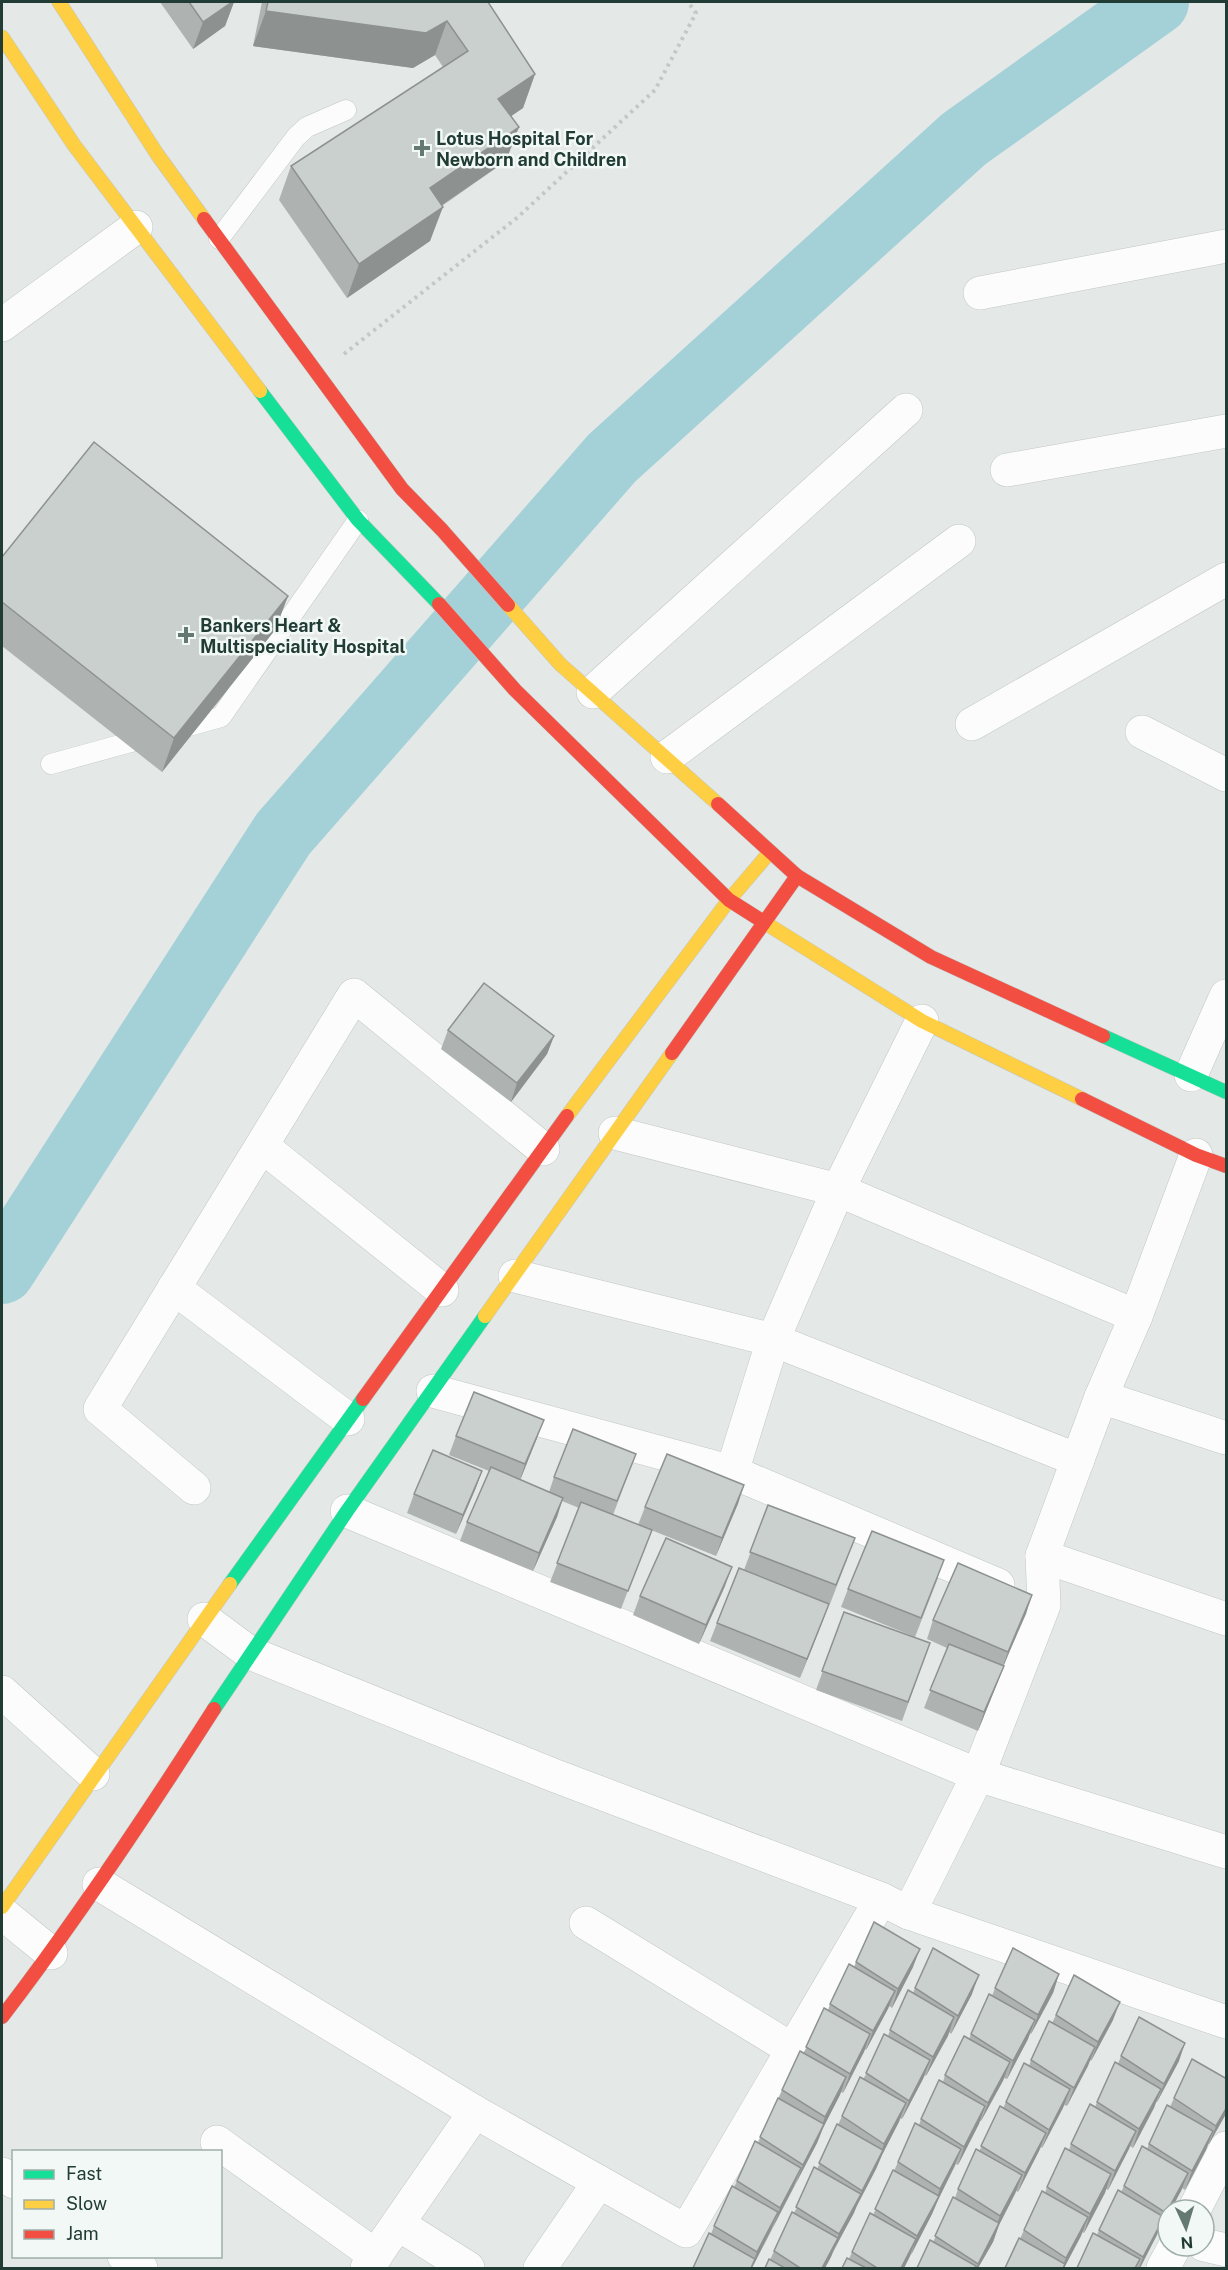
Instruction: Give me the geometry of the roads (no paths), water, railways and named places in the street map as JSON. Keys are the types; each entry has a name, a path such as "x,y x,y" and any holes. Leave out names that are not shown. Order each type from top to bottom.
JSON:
{"street":[{"path":"59,2 157,154 402,489 442,530 560,664 667,757 797,876 931,957 1227,1092"},
{"path":"2,38 74,145 358,520 416,579 515,690 729,900 922,1021 1196,1155 1227,1166"},
{"path":"2,325 136,227"},
{"path":"980,293 1227,246"},
{"path":"593,692 906,410"},
{"path":"1007,470 1227,431"},
{"path":"667,757 959,541"},
{"path":"972,724 1227,579"},
{"path":"1142,732 1227,775"},
{"path":"2,1907 93,1774 543,1149 729,900 770,852"},
{"path":"2,2017 51,1953 99,1884 164,1788 250,1653 347,1511 797,876"},
{"path":"194,1488 100,1409 354,995 543,1149"},
{"path":"1191,1076 1227,996"},
{"path":"732,1472 773,1340 838,1190 922,1021"},
{"path":"615,1133 838,1190 1136,1316"},
{"path":"262,1146 442,1290"},
{"path":"99,1884 475,2112 686,2231 793,2050 895,1906 978,1775 1044,1605 1042,1557 1101,1397 1136,1316 1196,1155"},
{"path":"515,1275 773,1340 1078,1460"},
{"path":"174,1288 348,1419"},
{"path":"434,1391 732,1472 1044,1605"},
{"path":"1101,1397 1227,1438"},
{"path":"347,1511 978,1775 1227,1852"},
{"path":"1042,1557 1227,1619"},
{"path":"204,1619 250,1653 553,1774 895,1906 1227,2022"},
{"path":"2,1692 93,1774"},
{"path":"2,1913 51,1953"},
{"path":"586,1923 793,2050"},
{"path":"218,2142 372,2262 475,2112"},
{"path":"1200,2198 1227,2148"},
{"path":"540,2268 599,2182"},
{"path":"398,2224 468,2268"},
{"path":"127,2258 141,2268"}],"lane":[{"path":"219,239 296,137 307,127 346,110"},
{"path":"51,764 222,717 358,520"}],"waterway":[{"path":"2,1271 283,834 612,458 964,139 1156,2"}],"place":[{"name":"Lotus Hospital For Newborn and Children","path":"422,148"},
{"name":"Bankers Heart & Multispeciality Hospital","path":"186,635"}]}
